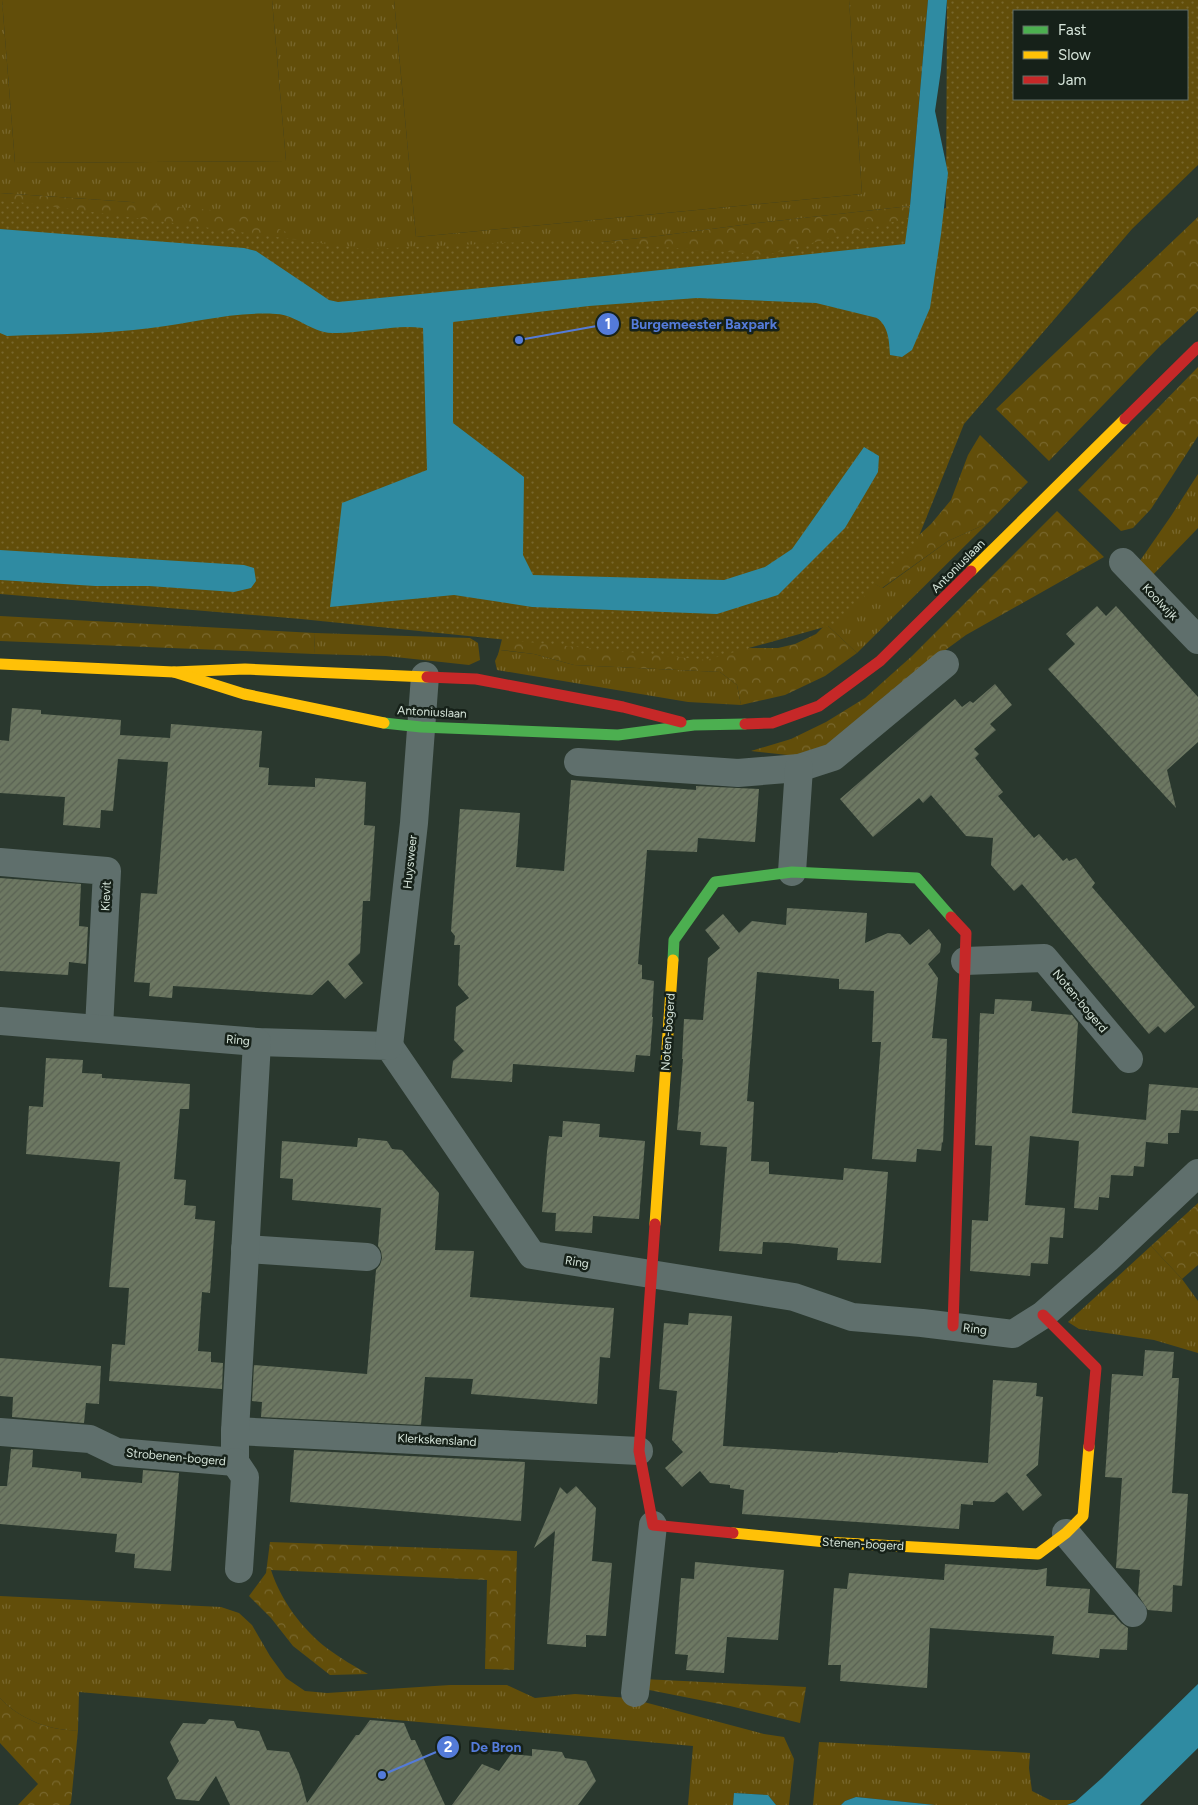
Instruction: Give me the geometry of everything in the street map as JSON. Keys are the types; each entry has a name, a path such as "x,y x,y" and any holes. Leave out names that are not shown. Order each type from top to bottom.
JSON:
{"street":[{"name":"Antoniuslaan","path":"174,672 244,694 379,723 618,735 694,725 772,723 819,706 880,661 1198,347"},
{"name":"Koolwijk","path":"1123,562 1198,640"},
{"name":"Antoniuslaan","path":"0,664 174,672 245,668 476,679 623,707 694,725"},
{"path":"578,762 738,773 798,768 833,757 945,664"},
{"name":"Huysweer","path":"389,1046 414,823 424,676"},
{"path":"792,872 798,768"},
{"name":"Kievit","path":"0,862 107,871 98,1028"},
{"name":"Noten-bogerd","path":"651,1274 674,940 715,882 792,872 917,878 966,933 953,1326"},
{"name":"Noten-bogerd","path":"965,961 1044,958 1128,1059"},
{"name":"Ring","path":"0,1021 257,1042 389,1046 532,1256 794,1297 852,1317 953,1326 1014,1334 1043,1315 1107,1259 1198,1173"},
{"name":"Strobenen-bogerd","path":"239,1569 244,1477 235,1462 235,1431 257,1042"},
{"path":"245,1249 367,1257"},
{"path":"635,1693 653,1525 639,1450 651,1274"},
{"name":"Stenen-bogerd","path":"653,1525 826,1542 1038,1554 1066,1533 1083,1516 1096,1368 1043,1315"},
{"name":"Klerkskensland","path":"235,1431 639,1450"},
{"name":"Strobenen-bogerd","path":"0,1432 90,1439 117,1452 235,1462"},
{"path":"1066,1533 1133,1613"}],"green space":[{"path":"0,0 2,0 15,163 286,161 272,0 394,0 416,237 862,194 849,0 928,0 910,206 397,264 131,202 0,193"},
{"path":"2,0 272,0 286,161 15,163"},
{"path":"394,0 849,0 862,194 416,237"},
{"path":"947,0 1198,0 1198,165 1132,229 964,424 917,541 839,623 706,660 301,619 0,594 0,201 365,249 571,240 766,255 946,208"},
{"path":"0,193 131,202 240,213 364,264 397,264 910,206 905,244 338,302 329,300 256,251 244,248 0,229"},
{"path":"1198,217 1198,311 1160,346 1049,461 996,409"},
{"path":"1198,367 1198,436 1151,509 1133,528 1121,531 1078,490"},
{"path":"980,435 1028,482 988,523 948,541 882,588 869,581 931,524 951,500 968,455"},
{"path":"1198,474 1198,528 1147,581 1137,565"},
{"path":"1057,511 1104,557 966,635 925,665 825,759 751,751 791,739 826,722 865,698 912,656"},
{"path":"988,523 857,653 826,624 869,581 883,588 948,541"},
{"path":"0,616 315,633 314,654 0,641"},
{"path":"826,624 857,653 825,676 785,695 741,705 737,685 720,672 574,665 534,654 501,650 498,655 502,639 704,648 778,648 795,644 816,634"},
{"path":"315,633 470,638 478,643 480,660 469,665 386,656 314,654"},
{"path":"500,650 534,654 574,665 720,672 737,685 741,705 688,702 497,670 495,661"},
{"path":"1198,1203 1198,1265 1182,1279 1151,1246"},
{"path":"1151,1246 1182,1279 1198,1301 1198,1353 1154,1340 1079,1329 1068,1322"},
{"path":"270,1542 517,1551 514,1670 485,1669 487,1580 271,1570 280,1593 310,1633 347,1662 368,1674 330,1675 293,1646 271,1618 249,1596 266,1573"},
{"path":"0,1596 221,1607 239,1613 252,1625 270,1656 286,1678 305,1691 327,1693 450,1685 507,1685 535,1698 575,1694 629,1698 764,1734 784,1737 794,1759 789,1805 776,1805 768,1795 734,1793 733,1805 688,1805 693,1746 79,1692 78,1730 57,1729 25,1717 0,1698"},
{"path":"643,1679 806,1687 800,1723 730,1706 644,1689"},
{"path":"0,1698 16,1712 36,1722 57,1729 78,1730 71,1803 69,1805 18,1805 38,1784 0,1743"},
{"path":"819,1742 1030,1753 1029,1768 1032,1791 1050,1800 1077,1800 1067,1805 935,1805 856,1797 845,1801 841,1805 813,1805"}],"water":[{"path":"928,0 947,0 941,70 935,111 948,173 930,308 912,350 902,357 890,355 886,330 877,318 816,303 697,298 589,306 453,322 453,423 524,477 523,555 533,575 724,580 765,567 792,549 864,447 879,456 878,472 845,528 778,595 717,614 532,607 454,595 330,607 342,503 427,470 423,328 400,327 332,333 317,330 284,315 245,314 116,332 7,336 0,333 0,229 244,248 256,251 329,300 338,302 905,244"},
{"path":"0,550 244,565 254,568 256,581 251,588 234,592 149,586 95,586 0,580"},
{"path":"1198,1684 1198,1748 1140,1805 1067,1805 1075,1802 1102,1778"},
{"path":"734,1793 768,1795 776,1805 733,1805"},
{"path":"856,1797 935,1805 841,1805 845,1801"}],"building":[{"path":"1097,606 1106,616 1116,606 1198,697 1198,742 1167,770 1176,808 1048,669 1075,644 1066,634"},
{"path":"995,684 1012,705 990,724 996,730 974,749 979,754 975,758 1003,792 998,796 1034,838 1039,834 1063,861 1067,858 1069,861 1076,858 1095,883 1092,887 1195,1007 1165,1033 1158,1026 1149,1034 1022,884 1014,891 997,872 991,865 993,838 966,836 931,795 923,803 919,798 873,837 840,799 955,699 962,707 970,701 973,703"},
{"path":"12,708 41,710 41,714 121,720 120,735 170,738 171,724 262,731 259,767 269,768 268,785 315,787 315,778 366,782 364,825 375,826 370,901 363,901 360,953 348,964 363,983 345,999 328,980 312,995 173,986 172,998 149,996 150,983 134,982 141,893 157,894 168,762 118,759 113,811 101,810 100,828 63,825 65,797 0,793 0,740 9,741"},
{"path":"571,780 696,790 696,786 759,789 755,842 698,838 697,852 647,850 638,964 642,965 642,979 654,981 653,1017 650,1056 636,1055 634,1072 513,1064 512,1082 451,1078 453,1061 464,1051 454,1040 456,1007 469,998 458,985 460,945 454,945 455,936 451,931 460,809 520,813 516,867 564,871"},
{"path":"0,878 81,884 79,926 88,927 86,964 69,962 68,975 0,971"},
{"path":"787,908 867,913 865,943 888,933 900,934 910,945 929,929 941,944 940,952 928,964 938,978 932,1038 947,1039 943,1143 941,1151 917,1149 916,1162 872,1159 881,1042 872,1042 874,991 839,989 839,979 757,972 747,1101 754,1102 751,1161 769,1162 769,1174 843,1180 844,1168 888,1172 881,1263 837,1260 838,1248 788,1243 763,1242 762,1254 719,1251 727,1147 700,1145 701,1132 677,1130 683,1059 684,1019 703,1020 708,958 720,948 705,930 723,914 739,933 752,921 786,925"},
{"path":"995,999 1032,1001 1031,1011 1072,1015 1078,1023 1072,1113 1146,1120 1149,1084 1198,1088 1198,1111 1181,1110 1179,1133 1168,1133 1168,1144 1146,1142 1144,1167 1134,1166 1133,1176 1111,1175 1109,1198 1099,1197 1098,1210 1074,1208 1079,1141 1030,1136 1025,1205 1065,1208 1063,1238 1050,1237 1048,1264 1031,1263 1030,1276 970,1271 972,1220 988,1221 992,1146 975,1145 980,1013 994,1014"},
{"path":"46,1058 83,1060 82,1073 102,1074 102,1078 190,1084 189,1109 180,1109 174,1179 186,1180 184,1205 196,1206 195,1219 215,1221 210,1293 202,1292 198,1351 211,1352 211,1362 223,1363 222,1389 109,1381 112,1344 125,1345 129,1288 109,1287 120,1162 26,1154 29,1106 43,1107"},
{"path":"563,1121 600,1124 599,1137 645,1141 639,1219 593,1216 592,1233 555,1231 556,1213 542,1212 549,1136 562,1137"},
{"path":"358,1138 387,1141 392,1149 402,1150 439,1193 435,1250 474,1251 470,1297 614,1308 610,1358 600,1357 597,1404 471,1394 473,1379 425,1377 421,1425 261,1417 262,1402 252,1401 254,1365 367,1374 376,1270 382,1258 378,1246 381,1208 292,1200 293,1179 280,1178 282,1141 357,1147"},
{"path":"689,1313 732,1316 723,1446 988,1463 993,1380 1037,1383 1036,1396 1043,1397 1038,1465 1026,1475 1042,1495 1023,1511 1007,1492 994,1502 973,1501 973,1505 961,1504 959,1529 742,1514 744,1490 730,1488 730,1485 710,1483 700,1471 682,1487 665,1468 683,1452 672,1440 677,1391 659,1389 664,1323 688,1325"},
{"path":"1145,1350 1174,1352 1172,1378 1179,1378 1172,1493 1188,1494 1182,1586 1173,1585 1172,1612 1148,1610 1138,1595 1140,1570 1116,1568 1122,1478 1105,1477 1112,1374 1143,1376"},
{"path":"0,1358 101,1366 99,1404 86,1403 84,1423 12,1417 13,1397 0,1396"},
{"path":"11,1449 33,1450 32,1467 81,1472 81,1478 142,1483 143,1470 179,1473 171,1571 134,1568 135,1554 115,1552 117,1534 0,1524 0,1486 7,1486"},
{"path":"294,1450 525,1462 521,1521 290,1502"},
{"path":"576,1486 596,1508 592,1561 612,1563 606,1636 586,1635 586,1647 547,1644 555,1531 534,1548 560,1487 567,1494"},
{"path":"695,1562 784,1570 778,1640 727,1637 724,1673 686,1670 688,1655 675,1654 681,1578 694,1579"},
{"path":"945,1564 1037,1570 1047,1568 1046,1586 1090,1589 1088,1613 1114,1615 1128,1628 1127,1650 1100,1649 1099,1658 1052,1654 1054,1636 930,1628 927,1688 840,1681 841,1665 828,1665 834,1588 847,1589 849,1573 944,1580"},
{"path":"209,1719 234,1721 237,1728 259,1731 267,1750 289,1752 299,1774 307,1803 356,1735 359,1735 370,1720 404,1723 411,1740 415,1740 445,1805 230,1805 216,1776 199,1801 176,1799 167,1778 179,1761 170,1742 183,1723 205,1724"},
{"path":"532,1749 562,1752 565,1758 586,1761 596,1781 578,1805 452,1805 482,1764 499,1771 511,1754 532,1756"}],"traffic: fast":[{"path":"384,723 421,727 618,735 694,725 745,724"},
{"path":"673,960 674,940 715,882 792,872 917,878 951,917"}],"traffic: slow":[{"path":"971,571 1125,419"},
{"path":"0,664 174,672 245,669 427,677"},
{"path":"174,672 244,694 384,723"},
{"path":"655,1224 673,960"},
{"path":"733,1533 826,1542 1038,1554 1066,1533 1083,1516 1089,1446"}],"traffic: jam":[{"path":"1125,419 1198,347"},
{"path":"745,724 772,723 819,706 880,661 971,571"},
{"path":"427,677 476,679 623,707 681,722"},
{"path":"951,917 966,933 953,1326"},
{"path":"655,1224 639,1451 653,1525 733,1533"},
{"path":"1043,1315 1096,1368 1089,1446"}],"place":[{"name":"Burgemeester Baxpark","path":"519,340"},
{"name":"De Bron","path":"382,1775"}]}
